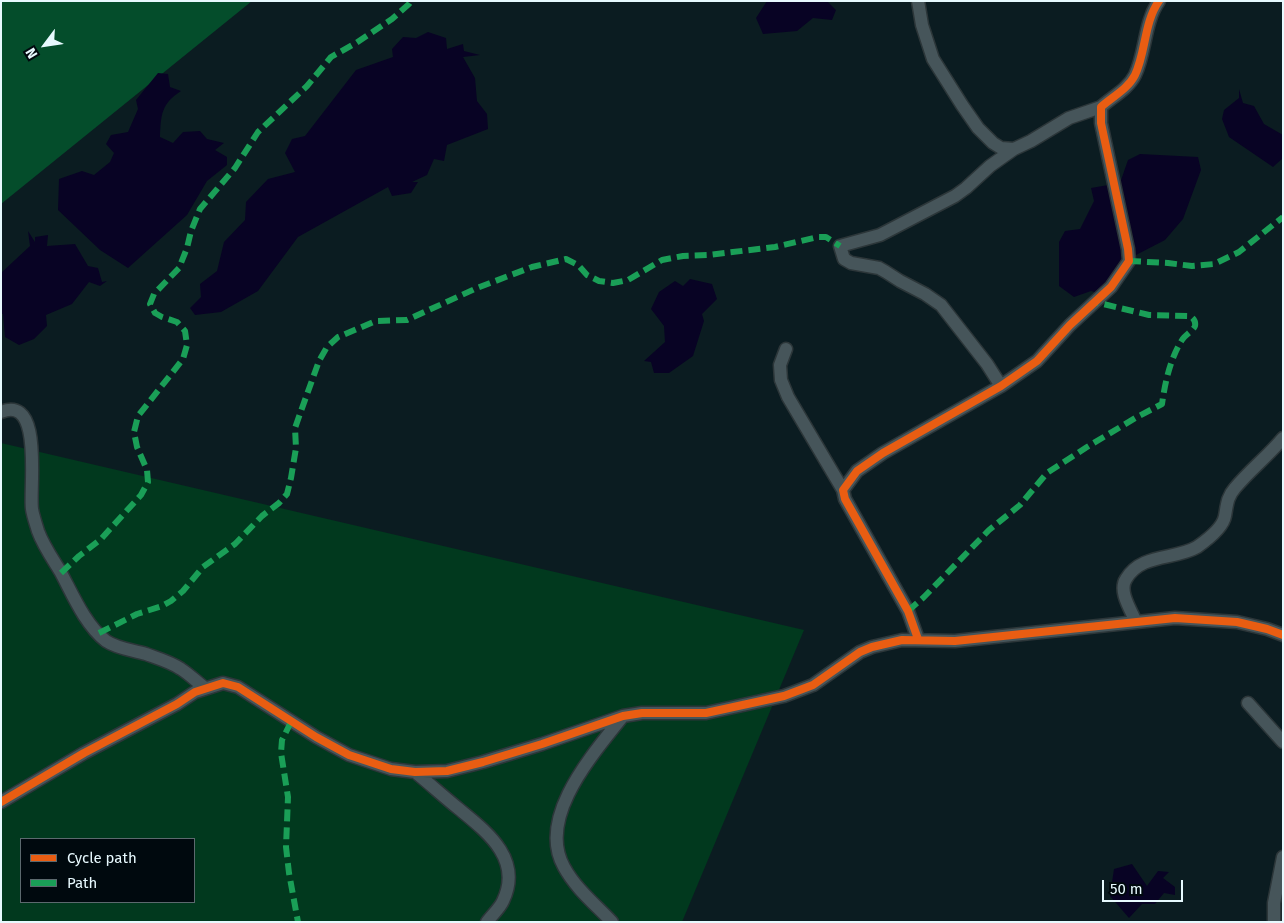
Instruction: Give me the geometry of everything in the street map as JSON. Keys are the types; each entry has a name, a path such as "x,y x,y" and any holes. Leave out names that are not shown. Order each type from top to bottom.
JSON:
{"street":[{"path":"918,1 922,25 933,59 962,104 978,128 993,143 1001,148 1014,149"},
{"path":"1001,386 987,364 941,305 879,268 851,263 844,259 840,252 840,246 880,234 954,196 1014,149 1032,141 1069,118 1101,107 1127,86 1134,77 1140,61 1152,11 1159,1"},
{"path":"843,490 857,471 883,453 1001,386 1037,361 1070,325 1111,287 1129,261 1101,123 1101,107"},
{"path":"786,349 780,365 781,380 788,397 843,490 845,499 908,611 918,639"},
{"path":"1,412 16,411 28,422 31,437 32,509 34,517 39,533 70,592 86,617 106,641 119,647 144,653 181,669 205,688"},
{"path":"1136,622 1124,591 1123,584 1126,578 1144,563 1155,558 1182,553 1196,547 1211,537 1223,522 1228,499 1234,489 1283,438"},
{"path":"1,802 84,753 177,704 195,692 223,683 231,684 316,737 349,755 391,769 415,772 447,771 586,730 623,716 642,713 706,713 784,696 813,685 866,650 902,640 955,641 1175,618 1237,622 1267,628 1283,634"},
{"path":"1248,703 1283,742"},
{"path":"612,922 576,886 563,866 558,850 558,834 560,812 571,792 588,762 623,716"},
{"path":"415,772 481,827 496,842 504,854 508,868 508,884 503,901 487,922"},
{"path":"1274,922 1274,903 1283,857"}],"green space":[{"path":"1,1 252,1 1,204"},
{"path":"1,443 804,630 682,922 1,922"}],"shaded area":[{"path":"767,1 827,1 836,10 832,20 813,18 797,31 763,34 756,18"},
{"path":"428,32 446,38 447,49 463,44 464,51 480,55 463,57 475,78 477,101 487,114 488,129 447,145 444,161 434,159 427,175 412,182 418,182 411,193 392,196 388,187 298,237 258,291 221,312 195,315 190,308 201,297 200,284 217,271 224,242 245,220 246,202 268,179 295,172 285,153 292,139 305,136 356,70 393,57 392,49 403,37 416,38"},
{"path":"158,73 168,74 170,87 181,91 169,101 163,111 160,137 173,143 183,132 200,131 207,139 224,143 215,150 227,157 227,165 207,181 187,215 128,268 100,250 58,210 59,179 82,171 94,175 110,162 114,153 106,144 111,135 128,132 138,109 136,100"},
{"path":"1239,89 1243,103 1254,106 1264,124 1283,135 1283,158 1273,167 1229,137 1222,119 1224,110 1239,98"},
{"path":"1140,154 1198,157 1201,170 1183,219 1165,240 1136,255 1115,288 1104,295 1091,291 1074,297 1059,286 1059,242 1065,231 1080,229 1094,201 1091,188 1120,183 1128,160"},
{"path":"28,231 35,242 35,237 48,235 47,246 75,244 88,266 98,268 102,282 107,281 100,286 89,282 72,304 46,315 47,326 34,339 19,345 5,337 3,314 1,314 1,273 30,246"},
{"path":"690,279 712,284 717,299 702,314 704,321 693,356 669,373 654,373 651,362 644,361 665,342 664,326 651,309 659,292 675,281 683,286"},
{"path":"1132,864 1147,886 1158,871 1169,872 1163,878 1175,887 1175,895 1164,893 1155,904 1142,904 1129,918 1110,896 1114,869"}],"marked path":[{"path":"61,573 101,539 141,495 148,482 147,470 137,447 134,432 138,416 183,359 187,345 185,331 177,322 155,313 150,304 154,294 179,268 200,209 235,168 258,132 307,86 331,57 392,19 411,1"},
{"path":"1129,261 1192,266 1214,264 1239,252 1283,217"},
{"path":"99,633 137,614 171,601 183,591 203,567 235,544 287,494 296,448 295,428 319,361 327,347 338,337 376,321 407,320 477,288 532,267 566,259 578,265 587,275 599,281 613,283 628,280 662,260 683,256 775,247 818,237 826,237 840,246"},
{"path":"908,611 989,530 1020,505 1047,473 1087,447 1162,404 1171,363 1182,340 1193,330 1195,326 1194,320 1190,316 1149,315 1095,302"},
{"path":"291,722 282,740 281,753 288,797 286,847 298,922"}],"cycle path":[{"path":"918,639 908,611 845,499 843,490 857,471 883,453 1001,386 1037,361 1070,325 1111,287 1129,261 1101,123 1101,107 1124,89 1135,75 1139,66 1150,18 1159,1"},
{"path":"1,802 84,753 177,704 195,692 223,683 238,687 316,737 349,755 391,769 415,772 447,771 542,744 623,716 642,713 706,713 784,696 813,685 860,652 872,647 902,640 955,641 1175,618 1237,622 1283,635"}]}
